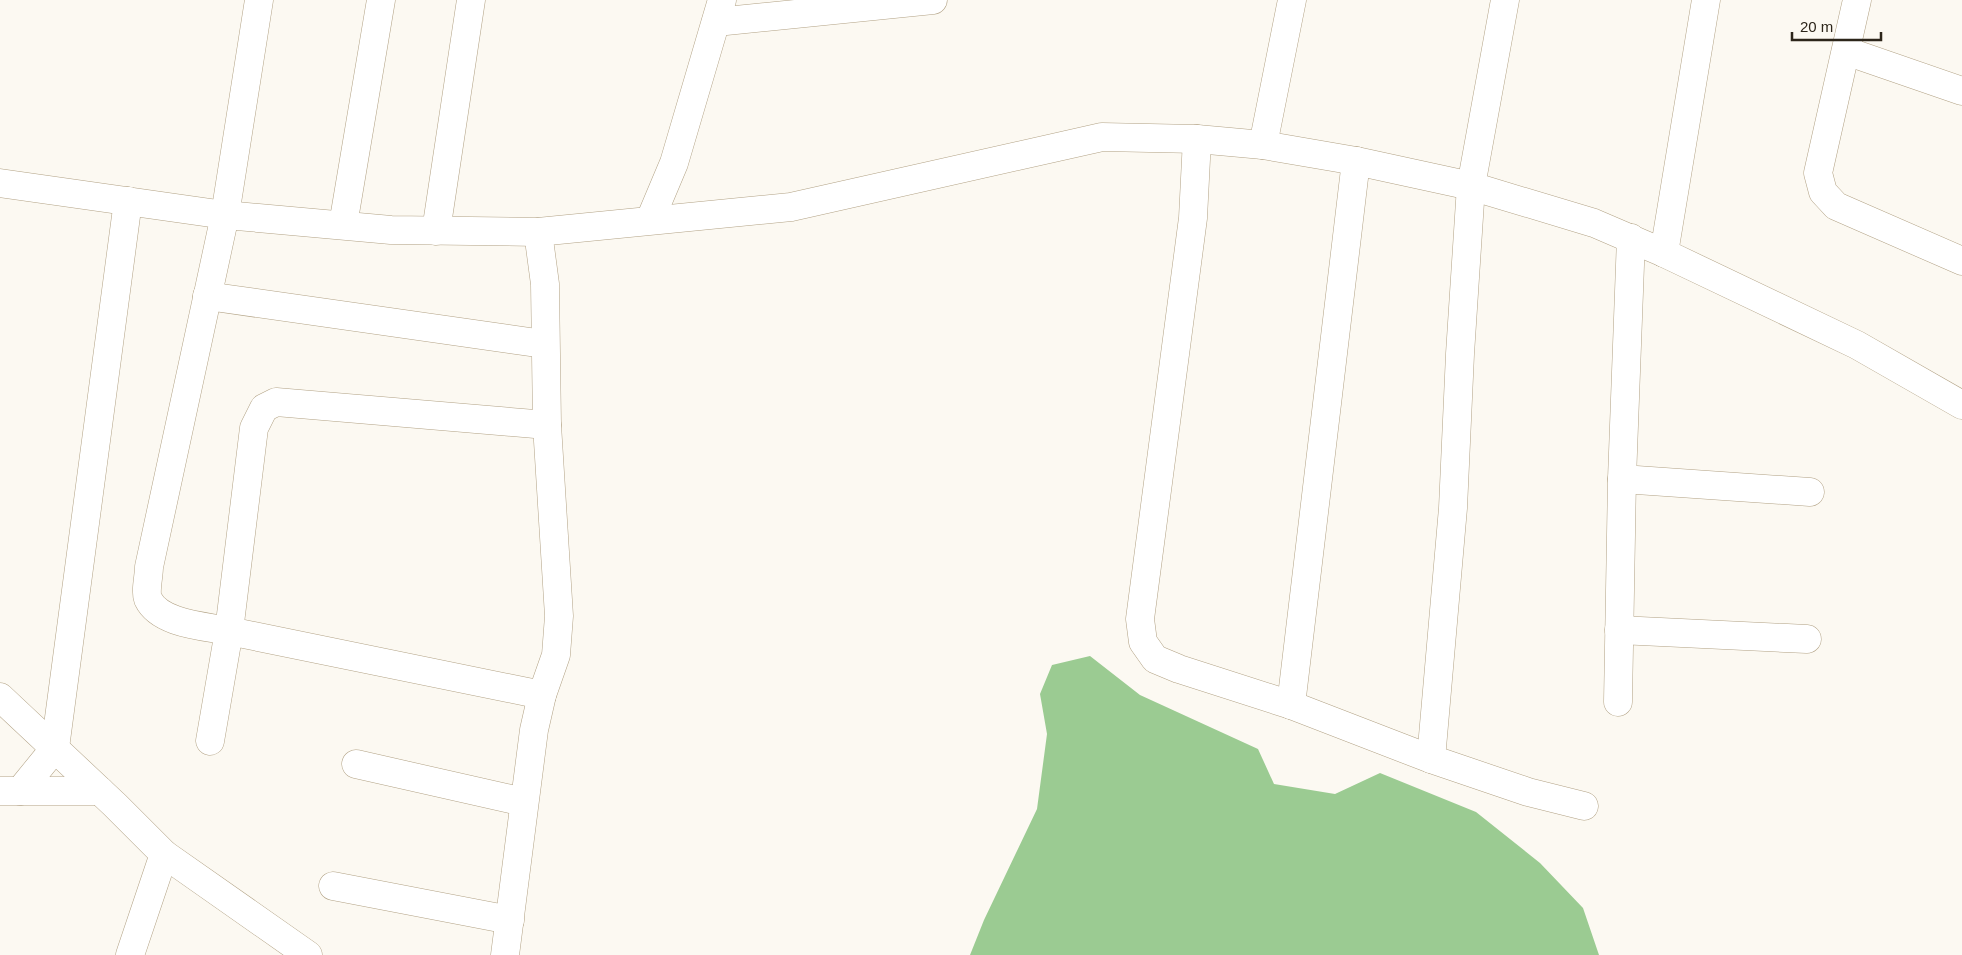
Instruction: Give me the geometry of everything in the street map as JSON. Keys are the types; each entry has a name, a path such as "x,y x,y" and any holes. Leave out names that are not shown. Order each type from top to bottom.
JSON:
{"street":[{"path":"259,0 225,215 149,567 148,598 159,614 176,620 542,695"},
{"path":"343,226 381,0"},
{"path":"436,231 470,0"},
{"path":"650,220 674,163 719,11 933,0"},
{"path":"1263,145 1292,0"},
{"path":"1431,759 1453,508 1460,354 1471,186 1505,0"},
{"path":"1664,254 1706,0"},
{"path":"1857,0 1818,173 1823,192 1836,206 1962,261"},
{"path":"1846,51 1962,91"},
{"path":"0,183 225,215 343,226 392,230 538,232 791,207 1102,137 1198,138 1263,145 1356,161 1471,186 1594,223 1631,238 1857,345 1962,405"},
{"path":"1198,138 1193,218 1140,619 1143,642 1155,659 1180,669 1291,705 1431,759 1528,792 1584,806"},
{"path":"1291,705 1356,161"},
{"path":"10,791 55,748 128,201"},
{"path":"505,955 534,730 542,695 556,655 559,616 546,425 544,284 538,232"},
{"path":"1618,702 1622,479 1631,238"},
{"path":"207,296 544,344"},
{"path":"210,741 229,631 254,428 264,408 276,402 546,425"},
{"path":"1622,479 1810,492"},
{"path":"1619,630 1806,639"},
{"path":"0,696 164,854 308,955"},
{"path":"356,764 524,802"},
{"path":"10,791 100,791"},
{"path":"130,955 164,854"},
{"path":"333,886 510,920"}],"green space":[{"path":"1090,656 1140,695 1258,749 1274,784 1335,794 1380,773 1476,812 1540,863 1583,908 1599,955 970,955 984,920 1037,809 1047,734 1040,694 1052,665"}]}
